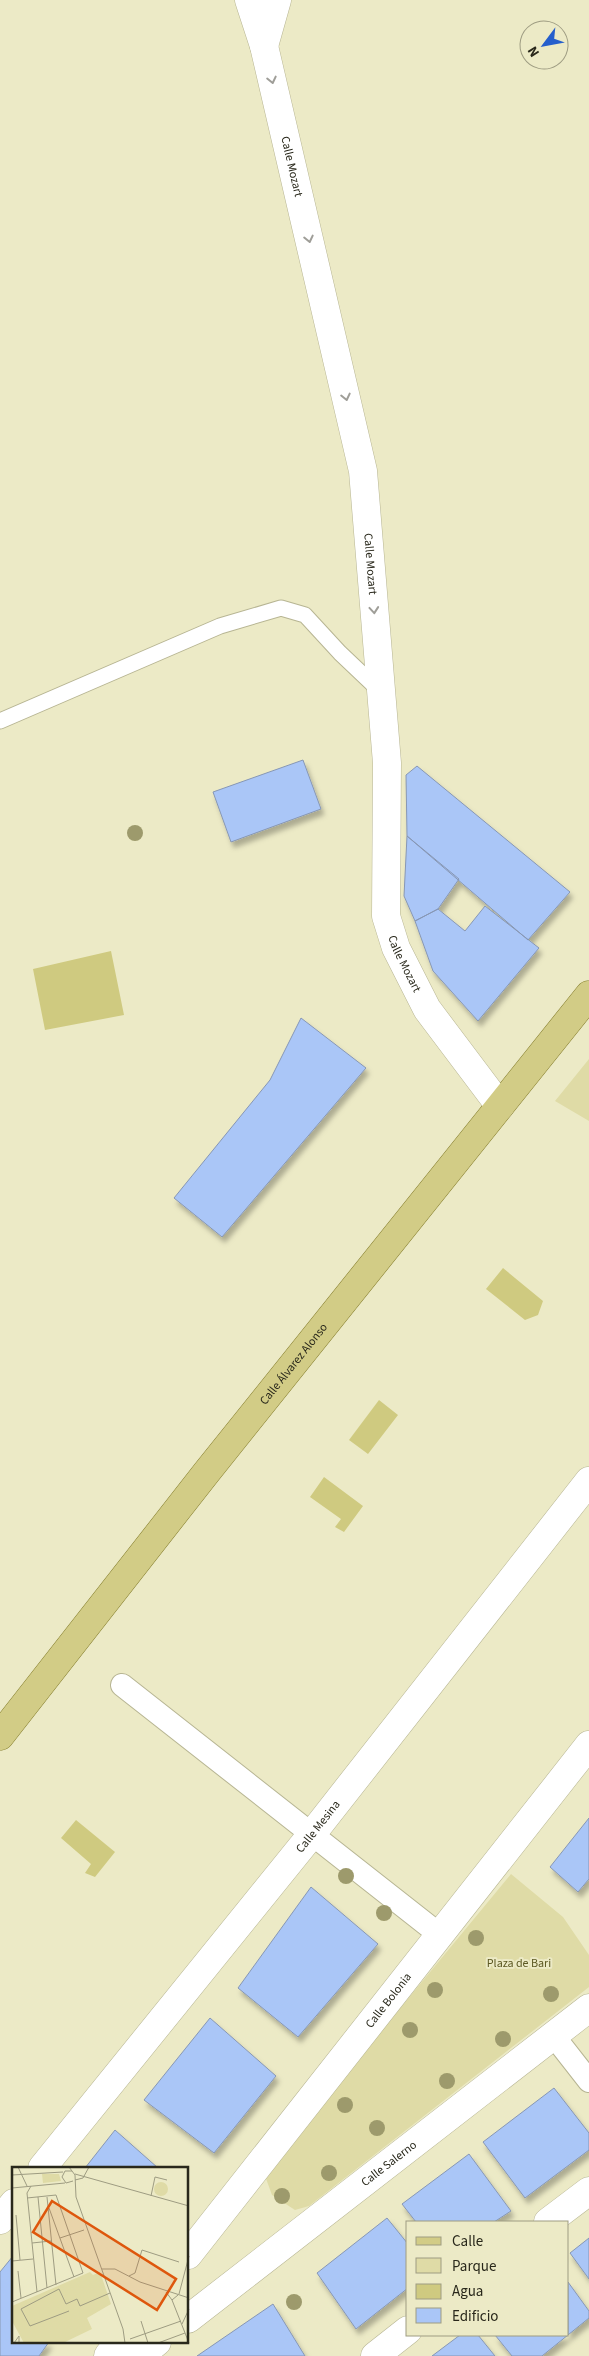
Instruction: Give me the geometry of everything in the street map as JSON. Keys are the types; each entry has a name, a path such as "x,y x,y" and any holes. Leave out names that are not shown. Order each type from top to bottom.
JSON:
{"main road":[{"name":"Calle Álvarez Alonso","path":"0,1736 206,1473 589,995"}],"street":[{"name":"Calle Mozart","path":"249,0 264,46 363,470 387,763 386,916 396,948 427,1008 500,1106"},
{"path":"264,46 277,0"},
{"name":"Calle Mesina","path":"43,2167 312,1834 589,1481"},
{"path":"122,1685 440,1935"},
{"name":"Calle Bolonia","path":"189,2254 589,1745"},
{"name":"Calle Salerno","path":"189,2318 589,2008"},
{"path":"553,2035 589,2081"},
{"path":"549,2221 589,2191"},
{"path":"0,2220 12,2205"},
{"path":"375,2356 406,2332"},
{"path":"108,2356 117,2344"},
{"path":"139,2356 154,2344"}],"lane":[{"path":"0,721 220,626 281,608 305,615 340,653 381,692"}],"green space":[{"path":"589,1059 589,1121 555,1101"},
{"name":"Plaza de Bari","path":"511,1874 563,1917 589,1955 589,1987 309,2206 295,2210 272,2195 264,2173"}],"water":[{"path":"111,951 124,1015 45,1030 33,969"},
{"path":"503,1268 543,1301 538,1315 525,1320 486,1289"},
{"path":"379,1400 398,1415 368,1454 349,1440"},
{"path":"324,1477 363,1506 344,1532 335,1527 341,1519 310,1497"},
{"path":"76,1820 115,1852 95,1877 85,1873 91,1864 61,1838"}],"building":[{"path":"303,760 321,809 231,842 213,792"},
{"path":"417,766 570,892 528,940 407,836 406,775"},
{"path":"407,836 459,879 438,909 415,921 404,896"},
{"path":"485,906 539,948 478,1021 433,971 415,921 438,909 465,931"},
{"path":"301,1018 366,1068 222,1237 174,1198 270,1080"},
{"path":"589,1818 589,1879 578,1892 550,1867"},
{"path":"311,1887 378,1944 298,2037 238,1988"},
{"path":"210,2018 276,2076 214,2153 144,2100"},
{"path":"554,2088 589,2133 589,2150 525,2198 483,2142"},
{"path":"115,2130 157,2167 86,2167"},
{"path":"469,2154 511,2211 496,2221 415,2221 402,2204"},
{"path":"387,2218 406,2242 406,2290 356,2329 317,2273"},
{"path":"589,2238 589,2279 570,2253"},
{"path":"12,2257 12,2344 48,2344 39,2356 0,2356 0,2272"},
{"path":"569,2283 589,2311 589,2318 569,2334"},
{"path":"273,2304 305,2356 197,2356"},
{"path":"459,2336 479,2336 495,2356 432,2356"},
{"path":"496,2336 567,2336 542,2356 512,2356"}]}
